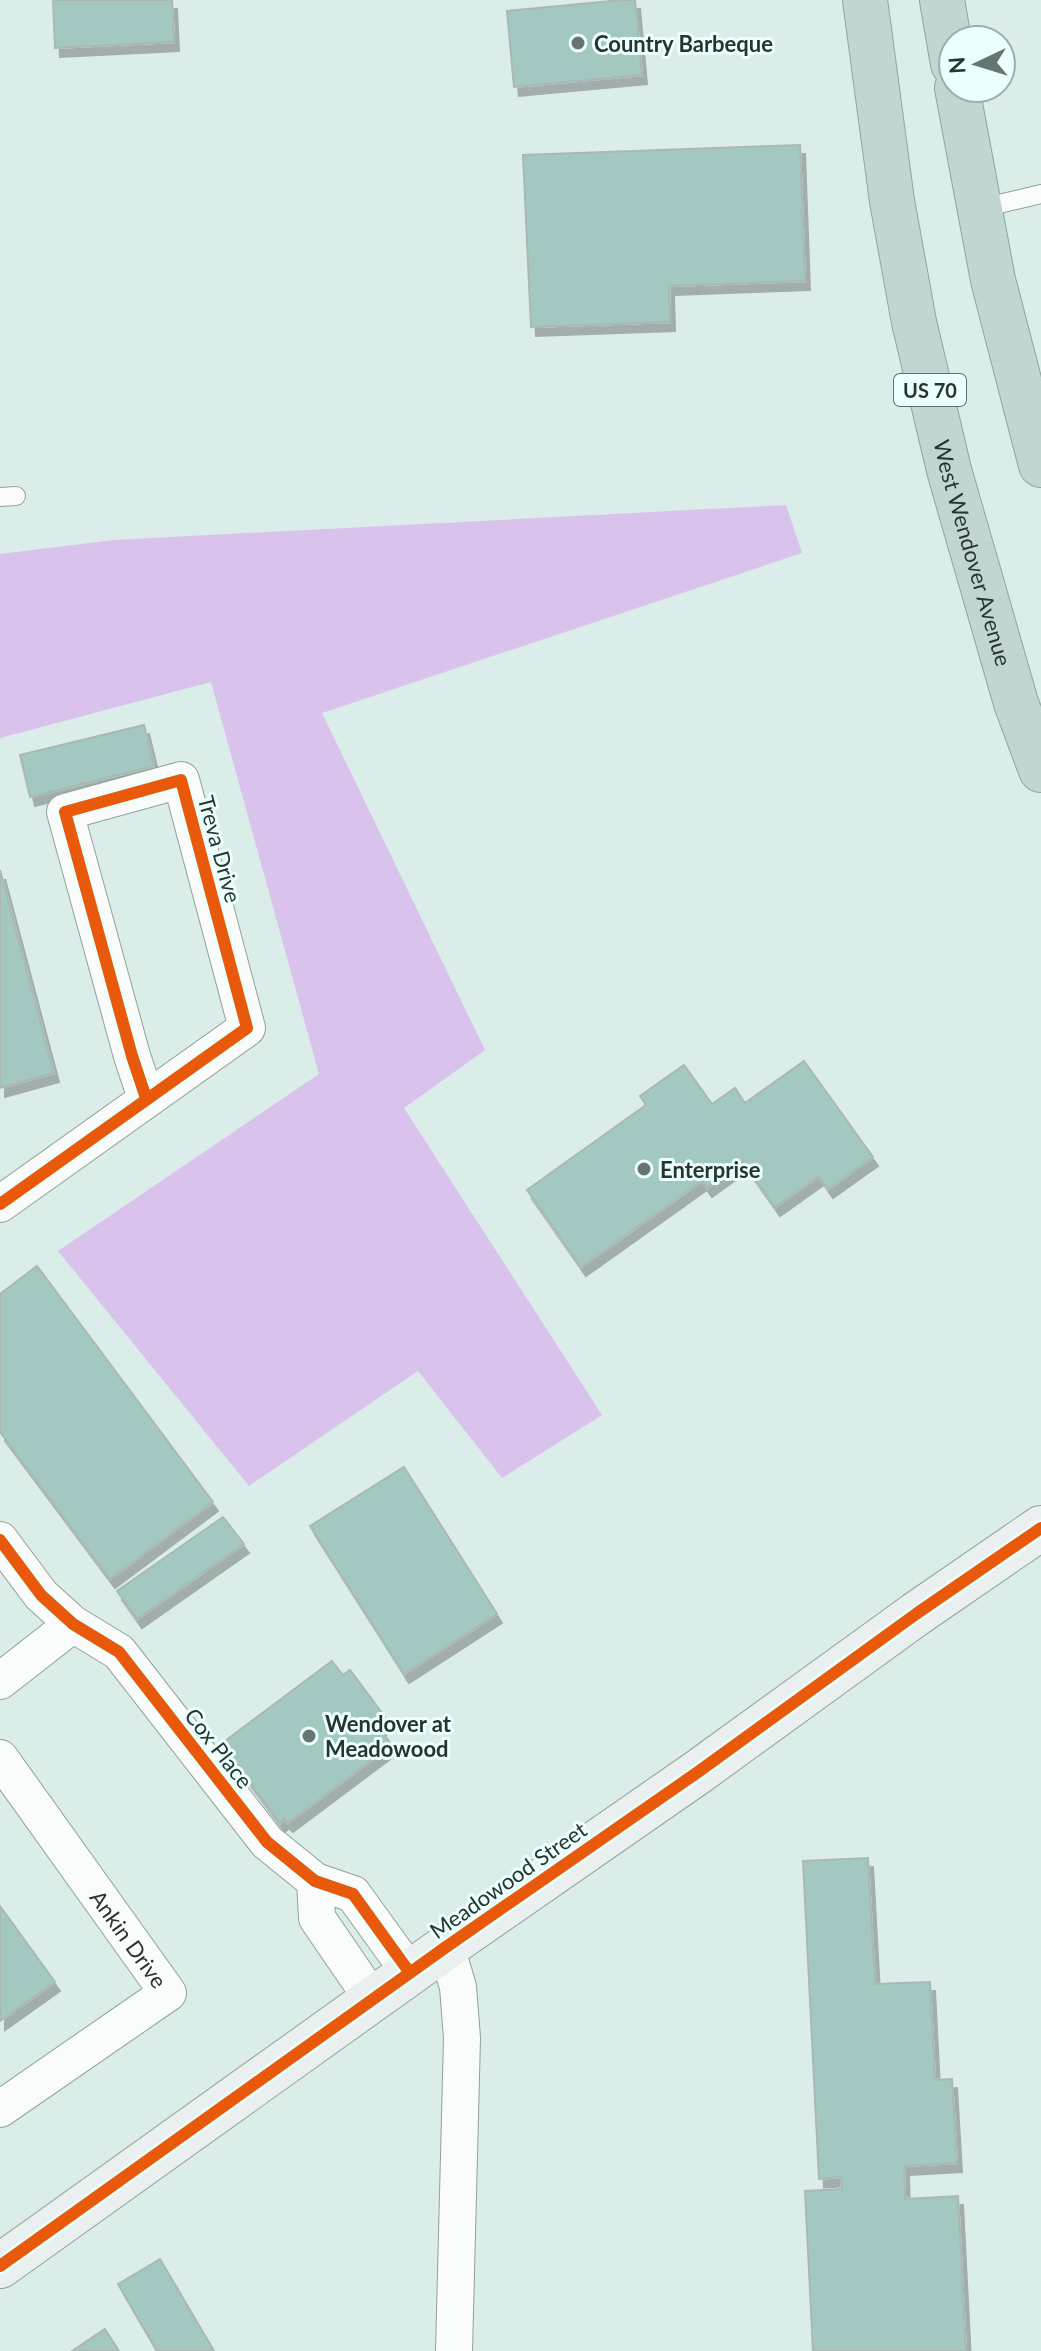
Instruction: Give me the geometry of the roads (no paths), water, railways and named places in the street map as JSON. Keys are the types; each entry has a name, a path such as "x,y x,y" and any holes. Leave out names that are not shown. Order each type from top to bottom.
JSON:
{"highway":[{"name":"West Wendover Avenue","path":"865,0 892,201 914,322 949,470 1016,703 1041,770"},
{"path":"942,0 946,24"},
{"path":"960,104 993,280 1041,465"}],"street":[{"name":"Treva Drive","path":"0,1204 247,1028 181,780 65,812 146,1098"},
{"name":"Meadowood Street","path":"0,2266 1041,1528"},
{"name":"Cox Place","path":"0,1540 41,1595 73,1624 119,1652 267,1842 315,1881 353,1894 410,1973"},
{"path":"0,1681 73,1624"},
{"name":"Ankin Drive","path":"0,1758 168,1993 0,2109"},
{"path":"315,1881 317,1918 373,2000"},
{"path":"446,1947 458,1987 462,2038 454,2351"}],"lane":[{"path":"978,209 1041,194"}],"place":[{"name":"Country Barbeque","path":"578,43"},
{"name":"Enterprise","path":"644,1169"},
{"name":"Wendover at Meadowood","path":"309,1736"}]}
